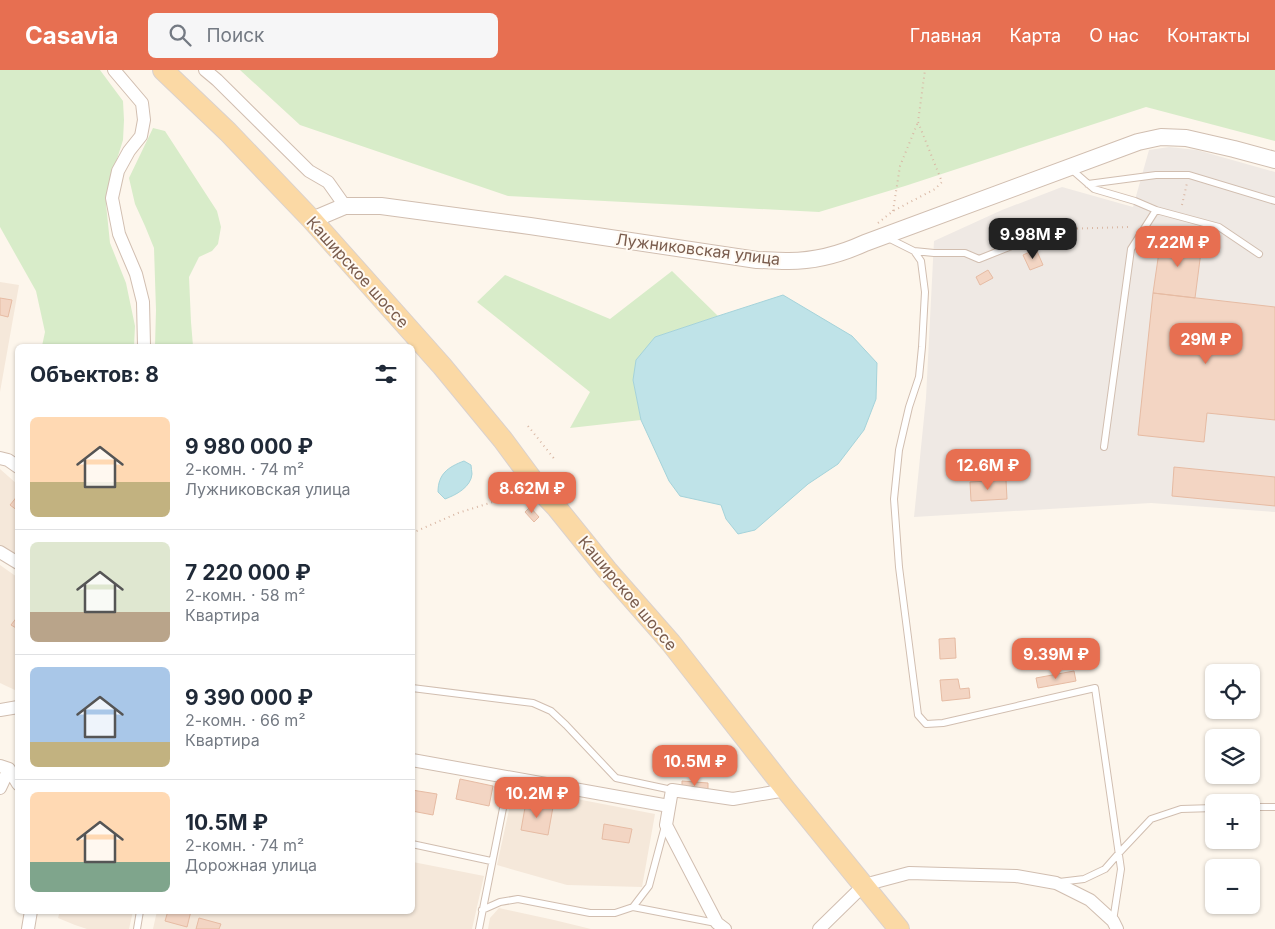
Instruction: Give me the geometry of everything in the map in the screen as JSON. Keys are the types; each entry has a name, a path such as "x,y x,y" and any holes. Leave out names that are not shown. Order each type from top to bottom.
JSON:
{"main road":[{"name":"Каширское шоссе","path":"163,70 228,132 312,220 442,366 503,440 540,490 671,643 786,790 899,929"}],"street":[{"path":"114,70 142,103 144,120 140,136 118,171 112,198 119,234 136,274 144,302 144,344"},
{"path":"205,70 216,75 309,171 328,182 345,206"},
{"name":"Лужниковская улица","path":"312,220 345,206 381,206 757,260 790,261 822,258 847,251 1138,142 1161,137 1186,138 1234,148 1275,160"},
{"path":"0,458 8,460 15,465"},
{"path":"0,552 15,561"},
{"path":"0,710 15,708"},
{"path":"415,761 668,806"},
{"path":"5,768 15,780"},
{"path":"0,788 5,768"},
{"path":"721,926 666,825 672,790 733,799 786,790"},
{"path":"819,929 864,885 909,873 1016,876 1056,883 1090,900 1115,925"},
{"path":"28,929 30,914"}],"lane":[{"path":"1070,168 1094,189 1135,201 1156,210 1219,226 1259,254"},
{"path":"1088,184 1156,175 1189,176 1275,201"},
{"path":"1104,447 1132,249 1156,210"},
{"path":"878,239 934,254 965,253 979,259 1054,229"},
{"path":"914,250 922,262 925,292 920,377 909,406 899,450 894,499 899,567 918,715 926,724 943,723 1095,688 1121,869 1115,925"},
{"path":"415,688 533,703 551,711 616,778 672,790"},
{"path":"479,929 509,778"},
{"path":"1260,807 1275,807"},
{"path":"1056,883 1084,879 1105,870 1151,819 1181,809 1205,808"},
{"path":"633,907 650,886 666,825"},
{"path":"415,845 492,860"},
{"path":"482,910 500,902 518,899 590,913 615,913 633,907 721,926"},
{"path":"137,929 140,914"}],"path":[{"path":"893,211 900,166 918,122 925,70"},
{"path":"878,239 878,223 893,211 935,190 942,182 918,122"},
{"path":"1182,205 1189,176"},
{"path":"1054,229 1128,227"},
{"path":"528,426 556,461"},
{"path":"415,532 458,513 492,502 520,485"}],"shaded area":[{"path":"1169,147 1197,150 1275,172 1275,512 1151,503 914,517 926,398 934,241 1002,210 1062,187 1133,207 1149,150"},
{"path":"0,282 19,285 0,392"},
{"path":"0,469 15,482 15,555 0,545"},
{"path":"0,565 15,576 15,690 0,683"},
{"path":"514,787 655,814 642,887 567,885 497,865"},
{"path":"415,862 484,876 472,929 153,929 156,914 415,914"},
{"path":"499,908 591,929 488,929 490,918"},
{"path":"59,914 132,914 129,929 87,929 58,918"}],"green space":[{"path":"0,70 100,70 123,101 123,140 106,204 110,243 126,283 135,326 134,344 42,344 45,332 36,291 0,227"},
{"path":"240,70 1275,70 1275,141 1146,107 905,186 819,212 508,196 300,125"},
{"path":"153,128 165,131 217,211 221,227 218,244 212,251 199,257 189,277 193,344 155,344 154,248 135,204 129,178"},
{"path":"672,271 718,316 655,337 633,380 641,420 570,428 590,392 477,302 505,275 610,319"}],"water":[{"path":"783,295 852,336 877,363 876,399 864,430 838,464 808,484 755,530 738,534 726,519 721,505 680,496 669,481 641,420 633,380 636,360 655,337"},
{"path":"464,461 471,465 472,474 469,483 462,490 445,499 438,492 442,476 453,466"}],"building":[{"path":"1161,238 1202,244 1195,298 1153,293"},
{"path":"1036,249 1043,265 1030,270 1023,255"},
{"path":"988,270 993,278 980,285 976,277"},
{"path":"1153,293 1275,307 1275,420 1207,413 1204,442 1138,435"},
{"path":"0,298 12,300 8,317 0,315"},
{"path":"1174,467 1275,477 1275,506 1172,496"},
{"path":"1006,480 1007,499 971,501 970,482"},
{"path":"15,499 15,509 10,505"},
{"path":"530,507 539,517 534,522 525,512"},
{"path":"955,638 956,658 940,659 939,639"},
{"path":"1074,671 1076,681 1038,688 1036,678"},
{"path":"958,679 960,689 969,688 970,698 942,701 940,680"},
{"path":"460,779 493,786 489,806 456,799"},
{"path":"682,781 708,783 708,793 682,791"},
{"path":"415,790 437,794 433,815 415,812"},
{"path":"526,802 553,807 548,835 521,830"},
{"path":"604,824 632,829 629,843 602,839"},
{"path":"167,914 190,914 187,927 165,921"},
{"path":"199,918 221,924 219,929 196,929"}]}
